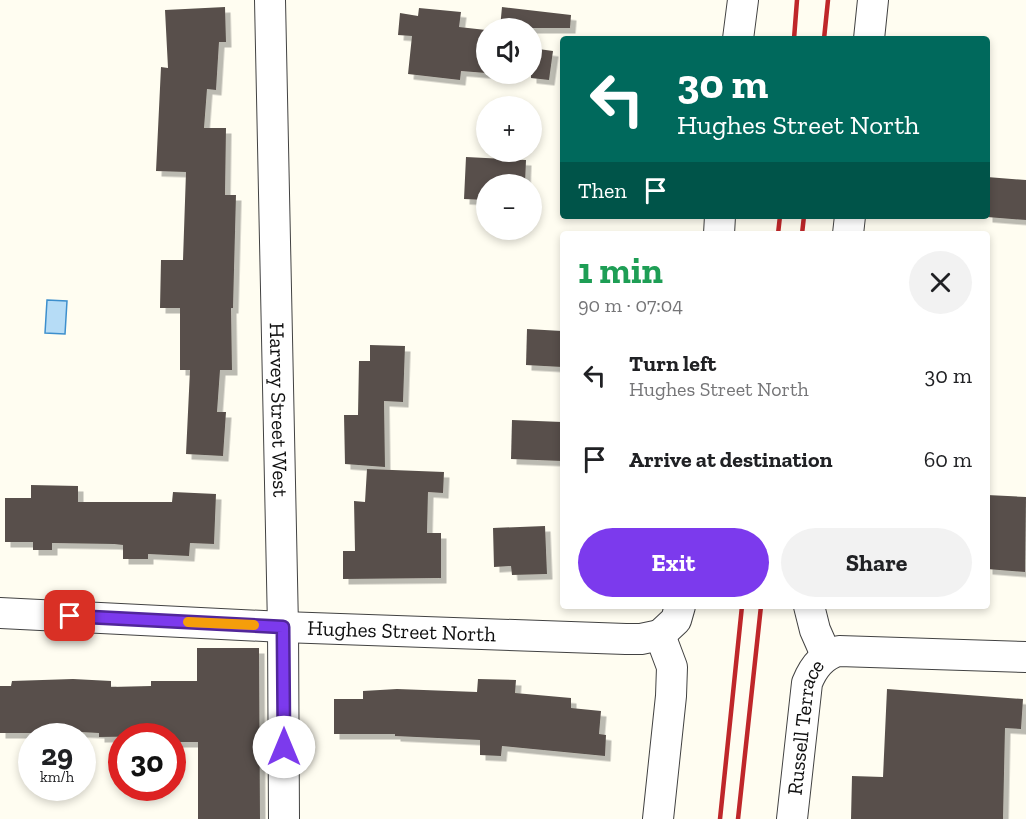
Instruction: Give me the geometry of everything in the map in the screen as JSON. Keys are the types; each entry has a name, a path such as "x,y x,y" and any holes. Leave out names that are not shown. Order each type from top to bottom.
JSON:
{"street":[{"name":"Harvey Street West","path":"270,0 283,627 284,819"},
{"path":"738,36 743,0"},
{"path":"869,36 873,0"},
{"path":"658,819 672,696 672,667 660,635 676,620 679,609"},
{"name":"Russell Terrace","path":"792,819 807,683 813,670 826,655 814,630 810,609"},
{"name":"Hughes Street North","path":"0,613 283,627 627,639 660,635"},
{"path":"826,655 839,651 1026,657"}],"water":[{"path":"47,300 67,301 65,334 45,333"}],"building":[{"path":"225,7 226,42 219,42 216,90 207,89 204,128 226,128 225,195 236,195 233,308 231,308 232,370 220,370 217,412 226,412 223,456 186,454 190,370 180,370 180,308 160,308 161,260 183,260 186,172 156,171 161,67 168,68 165,10"},
{"path":"502,7 571,15 570,28 542,28 542,18 501,18"},
{"path":"419,8 461,12 459,27 476,29 476,72 461,71 460,80 408,74 412,36 398,35 400,13 418,16"},
{"path":"542,50 553,51 549,80 542,79"},
{"path":"466,157 476,158 476,162 526,162 525,174 476,174 476,200 464,199"},
{"path":"990,177 1026,180 1026,220 990,217"},
{"path":"527,329 560,331 560,367 526,365"},
{"path":"370,345 405,346 403,402 384,401 385,467 345,464 344,415 358,415 359,361 370,361"},
{"path":"512,420 560,422 560,461 511,459"},
{"path":"367,469 444,472 443,493 428,492 427,533 441,533 441,578 343,579 343,551 355,551 354,501 365,502"},
{"path":"31,485 78,486 78,502 172,502 173,492 216,494 214,544 190,543 189,556 148,554 148,559 123,559 123,545 52,543 52,550 33,550 33,542 5,542 5,498 31,498"},
{"path":"990,495 1026,497 1025,572 990,569"},
{"path":"545,526 547,574 512,575 511,566 494,567 493,528"},
{"path":"197,648 259,648 260,819 198,819 198,742 186,742 186,723 108,723 108,737 99,737 99,733 96,733 96,723 18,723 18,733 0,733 0,686 11,686 12,681 73,679 111,681 111,687 151,686 151,681 197,681"},
{"path":"478,679 516,680 515,693 571,698 571,708 601,711 599,734 606,735 605,756 502,746 501,756 480,755 480,740 395,736 395,734 334,734 334,699 363,699 363,691 397,689 477,692"},
{"path":"887,689 1023,699 1021,729 1005,728 1003,819 851,819 852,776 883,777"}],"railway":[{"path":"794,36 797,0"},
{"path":"824,36 828,0"},
{"path":"778,231 780,219"},
{"path":"802,231 804,219"},
{"path":"720,819 742,609"},
{"path":"738,819 761,609"}],"slow traffic":[{"path":"188,622 254,625"}],"route":[{"path":"70,616 283,627 284,747"}]}
